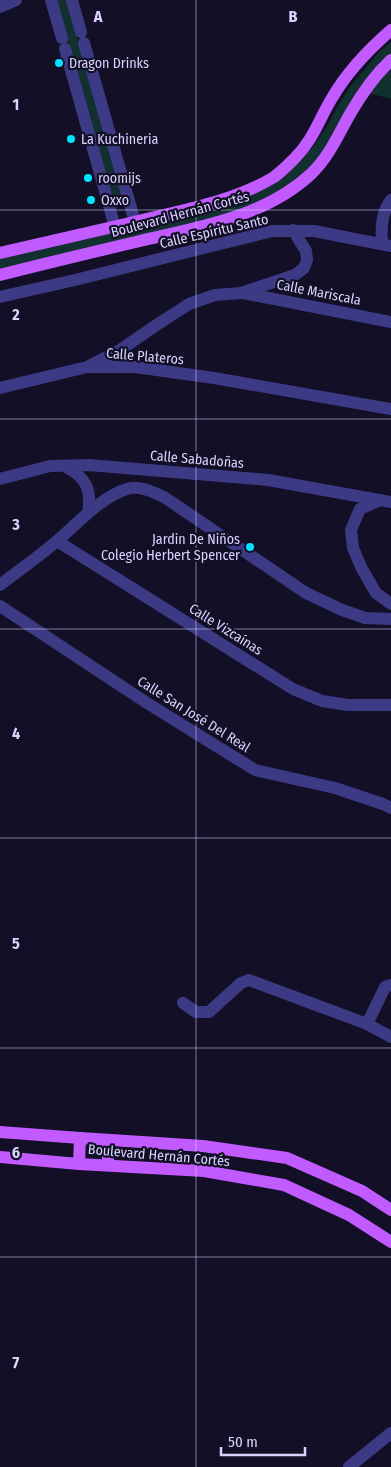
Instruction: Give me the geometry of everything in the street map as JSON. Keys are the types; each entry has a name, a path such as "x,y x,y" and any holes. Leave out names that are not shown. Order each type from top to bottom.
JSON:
{"main road":[{"name":"Boulevard Hernán Cortés","path":"0,253 192,208 255,187 276,176 306,146 318,128 343,80 357,62 391,30"},
{"name":"Boulevard Hernán Cortés","path":"0,275 238,216 268,204 290,192 325,160 350,114 382,68 391,60"},
{"name":"Boulevard Hernán Cortés","path":"0,1132 203,1146 287,1158 362,1191 391,1210"},
{"path":"80,1138 80,1164"},
{"path":"108,1140 108,1165"},
{"name":"Boulevard Hernán Cortés","path":"0,1156 80,1164 204,1171 284,1185 349,1215 391,1242"}],"street":[{"path":"0,7 16,0"},
{"path":"50,0 70,64 115,226"},
{"path":"72,0 85,37 93,76 136,222"},
{"path":"75,82 93,76"},
{"path":"387,245 381,223 391,200"},
{"name":"Calle Plateros","path":"87,367 120,350 189,304 216,295 241,293 296,275 304,268 307,260 306,251 294,230"},
{"name":"Calle Espíritu Santo","path":"0,297 272,231 314,231 387,245"},
{"name":"Calle Mariscala","path":"241,293 391,322"},
{"path":"0,388 87,367"},
{"name":"Calle Plateros","path":"87,367 135,368 214,378 391,409"},
{"path":"62,465 81,477 87,487 90,499 88,513"},
{"name":"Calle Sabadoñas","path":"0,479 50,466 89,466 268,480 386,501"},
{"path":"0,585 57,541 88,513 110,498 128,488 144,489 164,497 306,593 342,610 365,618 391,618"},
{"path":"386,501 360,509 351,530 353,548 362,568 376,593 391,604"},
{"name":"Calle Vizcaínas","path":"57,541 293,690 322,701 391,705"},
{"name":"Calle San José Del Real","path":"0,606 147,703 255,770 335,788 388,804"},
{"path":"183,1003 196,1012 209,1012 241,983 249,980 367,1024 391,1037"},
{"path":"367,1024 386,987 391,985"},
{"path":"349,1467 391,1433"}],"green space":[{"path":"53,0 66,0 127,204 116,208"},
{"path":"391,42 391,56 310,172 237,215 0,273 0,257 194,213 298,164 326,128 350,87 377,54"},
{"path":"391,61 391,99 365,92"}],"place":[{"name":"Dragon Drinks","path":"59,63"},
{"name":"La Kuchineria","path":"71,139"},
{"name":"roomijs","path":"88,178"},
{"name":"Oxxo","path":"91,200"},
{"name":"Jardin De Niños Colegio Herbert Spencer","path":"250,547"}]}
